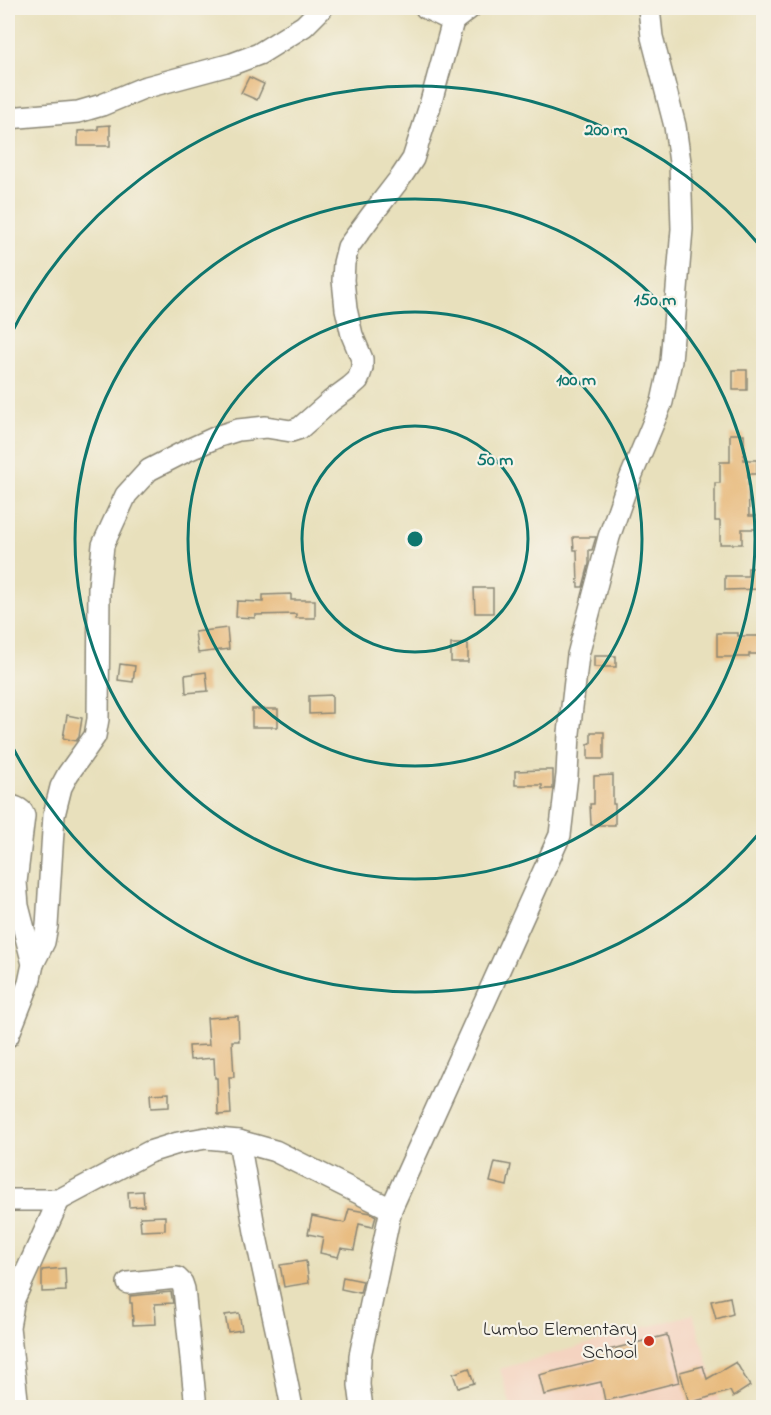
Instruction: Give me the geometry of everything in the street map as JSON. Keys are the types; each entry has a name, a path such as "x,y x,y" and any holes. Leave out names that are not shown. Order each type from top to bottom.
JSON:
{"street":[{"path":"8,118 78,112 143,88 232,64 259,54 304,26 322,8"},
{"path":"426,8 453,21"},
{"path":"8,1036 29,983 33,964 44,942 54,815 61,787 76,761 95,736 98,719 99,587 103,545 126,495 149,470 198,445 238,430 266,427 291,431 300,428 358,380 362,360 352,335 343,280 348,247 413,159 453,21 470,8"},
{"path":"362,1407 359,1385 360,1356 392,1209 560,835 578,655 609,537 625,491 662,402 671,361 682,229 680,162 675,126 652,37 649,8"},
{"path":"8,805 21,810 24,816 16,882 18,906 33,964"},
{"path":"8,1200 59,1200 149,1152 178,1143 206,1138 239,1141 275,1151 392,1209"},
{"path":"239,1141 255,1232 292,1407"},
{"path":"18,1407 9,1327 12,1309 14,1299 59,1200"},
{"path":"128,1283 177,1278 182,1284 187,1312 196,1407"}],"shaded area":[{"name":"Lumbo Elementary School","path":"693,1314 721,1407 511,1407 500,1369"}],"building":[{"path":"249,77 264,84 257,100 241,93"},
{"path":"110,125 110,146 78,146 78,131 98,130 98,126"},
{"path":"733,370 747,370 747,390 733,390"},
{"path":"730,434 744,434 744,460 757,460 757,474 748,474 749,516 760,516 760,529 742,529 742,544 720,544 720,521 715,521 715,483 720,483 720,462 730,462"},
{"path":"573,537 596,537 592,550 589,550 589,564 583,587 578,587 577,550 574,550"},
{"path":"748,568 760,568 761,589 725,590 725,576 748,576"},
{"path":"474,588 493,588 493,613 475,613"},
{"path":"291,594 291,600 315,600 315,618 296,618 296,614 255,615 255,618 236,617 237,601 263,602 263,595"},
{"path":"227,628 229,649 198,653 195,632"},
{"path":"717,633 764,636 764,654 749,654 749,657 717,657"},
{"path":"451,644 468,644 468,662 451,662"},
{"path":"594,656 616,656 616,667 594,667"},
{"path":"120,664 135,666 133,682 118,680"},
{"path":"206,672 208,691 186,693 185,675"},
{"path":"332,695 332,713 309,714 309,696"},
{"path":"252,709 278,709 278,727 252,727"},
{"path":"67,715 82,718 79,737 76,741 63,738"},
{"path":"591,732 604,732 604,759 588,759"},
{"path":"553,770 553,789 542,789 542,785 515,785 515,771"},
{"path":"613,775 615,825 591,825 590,804 594,804 594,776"},
{"path":"238,1016 239,1041 232,1041 234,1077 229,1077 231,1114 218,1115 214,1058 190,1060 189,1046 209,1045 207,1018"},
{"path":"169,1093 169,1107 151,1108 150,1094"},
{"path":"495,1162 511,1165 507,1186 490,1182"},
{"path":"143,1191 144,1206 129,1207 128,1192"},
{"path":"349,1209 376,1216 373,1227 359,1224 354,1250 341,1248 338,1257 320,1253 323,1237 308,1234 312,1216 345,1223"},
{"path":"165,1216 165,1230 141,1231 140,1217"},
{"path":"306,1261 309,1283 284,1287 280,1265"},
{"path":"65,1268 66,1291 42,1292 42,1270"},
{"path":"343,1277 363,1281 360,1293 341,1289"},
{"path":"171,1292 173,1303 155,1304 156,1324 133,1325 130,1296"},
{"path":"730,1297 733,1314 716,1319 711,1301"},
{"path":"239,1313 242,1330 228,1332 225,1315"},
{"path":"667,1335 679,1382 605,1401 601,1382 544,1395 539,1375 595,1361 593,1354"},
{"path":"736,1362 750,1386 733,1397 730,1391 689,1403 680,1372 703,1366 707,1379"},
{"path":"469,1368 474,1383 458,1388 453,1374"}],"place":[{"name":"Lumbo Elementary School","path":"649,1341"}]}
